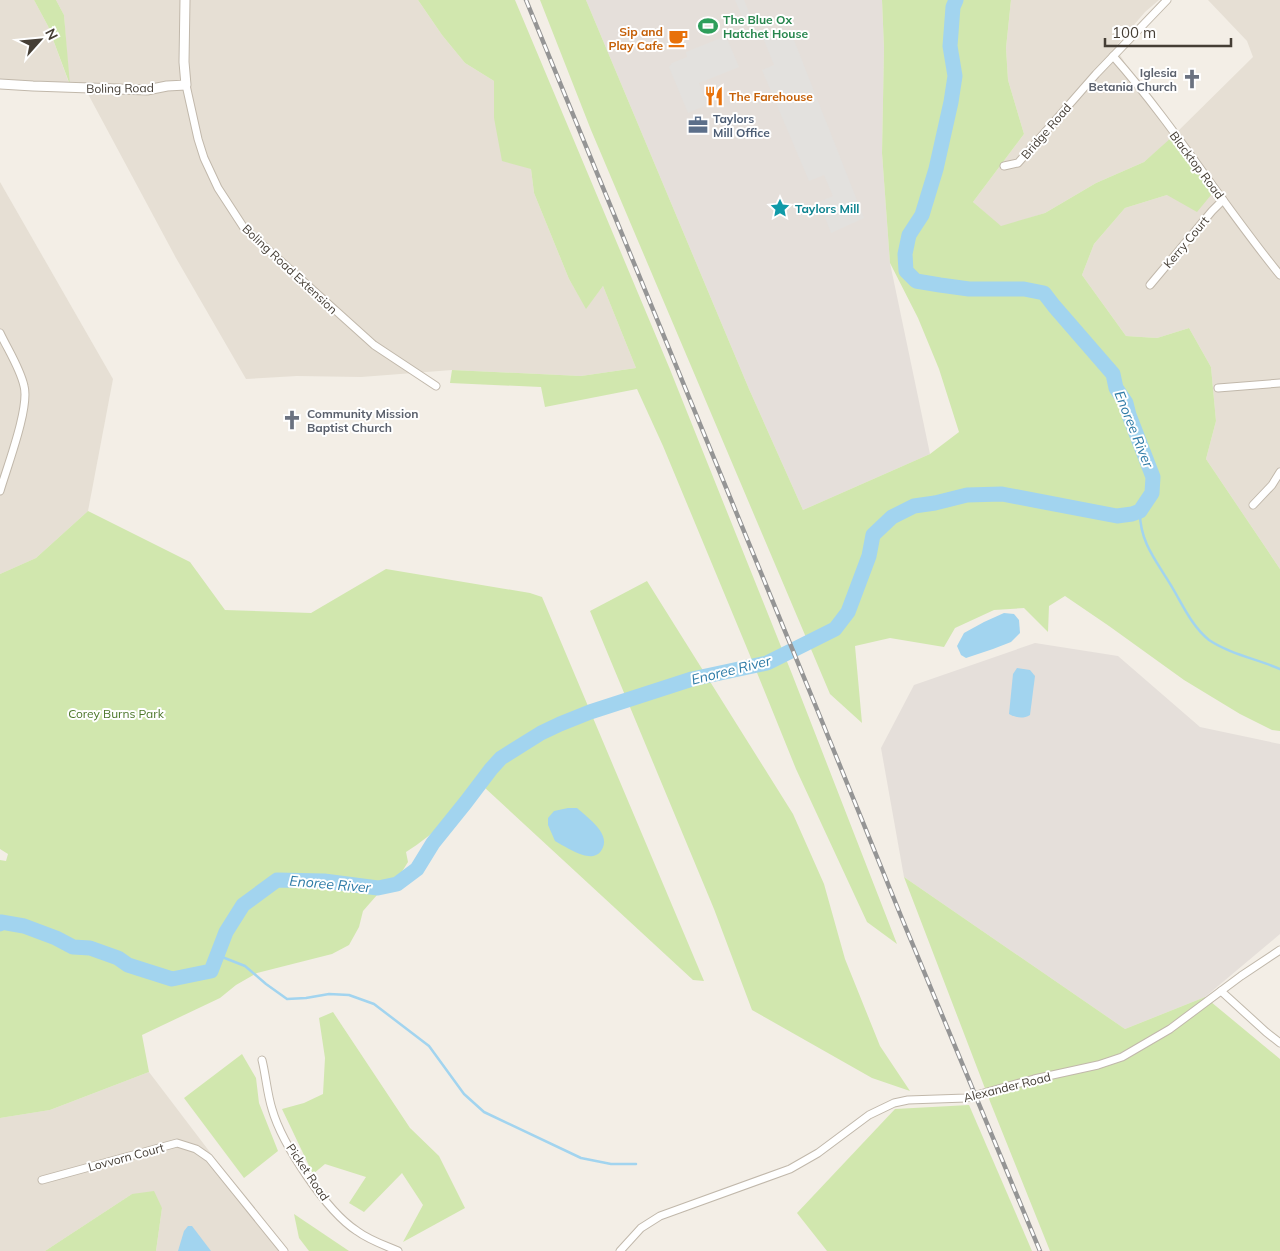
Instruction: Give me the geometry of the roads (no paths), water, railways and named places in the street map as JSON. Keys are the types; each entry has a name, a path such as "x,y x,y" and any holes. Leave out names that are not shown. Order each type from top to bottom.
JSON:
{"street":[{"path":"185,0 184,62 186,85"},
{"name":"Bridge Road","path":"1004,166 1018,163 1059,115 1167,0"},
{"name":"Blacktop Road","path":"1113,56 1208,177 1280,275"},
{"name":"Boling Road","path":"0,84 147,90 186,85"},
{"name":"Boling Road Extension","path":"186,85 204,158 218,188 244,228 374,346 436,386"},
{"name":"Kerry Court","path":"1150,285 1212,211 1224,200"},
{"path":"0,333 22,379 26,396 24,410 0,491"},
{"path":"1218,388 1280,383"},
{"path":"1253,505 1272,485 1280,472"},
{"name":"Alexander Road","path":"620,1251 636,1233 656,1218 790,1169 818,1153 881,1109 908,1100 966,1098 1034,1079 1110,1062 1136,1050 1170,1029 1280,950"},
{"path":"1221,991 1280,1043"},
{"name":"Picket Road","path":"262,1060 276,1120 296,1158 315,1187 347,1224 369,1238 398,1251"},
{"name":"Lovvorn Court","path":"42,1180 178,1143 196,1149 209,1158 284,1251"}],"water":[{"path":"1004,613 1014,614 1019,620 1020,633 1011,642 966,658 961,655 957,646 964,633"},
{"path":"1017,668 1030,670 1035,676 1030,715 1022,717 1009,714 1013,674"},
{"path":"577,808 602,833 604,845 597,854 583,855 555,841 548,825 548,818 554,811"},
{"path":"188,1226 192,1226 211,1251 178,1251 184,1231"}],"waterway":[{"name":"Enoree River","path":"0,924 1,922 24,926 56,938 73,947 90,948 118,958 128,965 172,979 211,971 226,932 243,905 277,880 324,881 378,888 397,884 417,869 433,843 501,758 541,733 590,712 692,679 767,663 835,629 848,612 869,556 873,535 892,517 914,506 967,495 1002,494 1117,516 1140,511 1152,493 1153,477 1126,403 1116,388 1113,374 1044,293 1024,289 969,289 940,285 916,281 906,271 905,254 909,235 922,215 936,169 951,102 955,76 950,46 953,7 956,0"},
{"path":"1140,511 1143,534 1147,545 1186,612 1199,630 1217,645 1280,669"},
{"path":"217,955 245,966 287,999 329,994 349,995 374,1004 429,1046 464,1094 484,1112 581,1158 611,1164 636,1164"}],"railway":[{"path":"526,0 1040,1251"}],"place":[{"name":"The Blue Ox Hatchet House","path":"708,26"},
{"name":"Sip and Play Cafe","path":"678,38"},
{"name":"Iglesia Betania Church","path":"1192,79"},
{"name":"The Farehouse","path":"714,96"},
{"name":"Taylors Mill Office","path":"698,125"},
{"name":"Taylors Mill","path":"780,208"},
{"name":"Community Mission Baptist Church","path":"292,420"}],"park label":[{"name":"Corey Burns Park","path":"116,713"}]}
